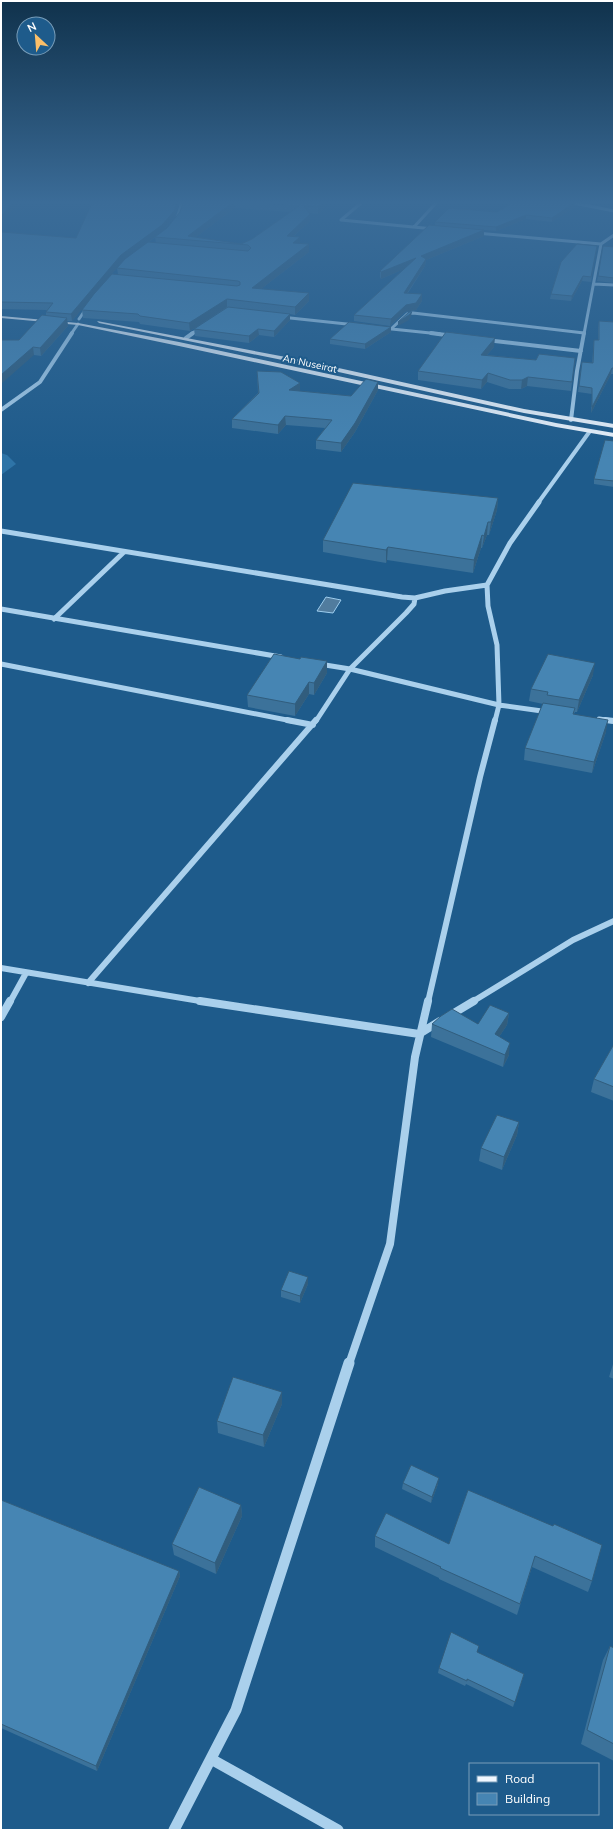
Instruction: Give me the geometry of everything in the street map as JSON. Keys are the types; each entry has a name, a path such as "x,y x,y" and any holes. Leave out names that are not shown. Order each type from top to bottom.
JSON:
{"main road":[{"name":"An Nuseirat","path":"1,313 119,325 571,420 614,426"},
{"name":"An Nuseirat","path":"1,317 78,321 548,424 614,435"}],"street":[{"path":"571,420 584,333 593,288"},
{"path":"1,410 40,382 92,300"},
{"path":"391,329 406,314 413,313 584,333"},
{"path":"279,316 361,326"},
{"path":"186,338 203,326"},
{"path":"376,327 454,336"},
{"path":"478,339 581,351"},
{"path":"174,1830 236,1710 330,1418 390,1244 415,1057 480,777 499,705 497,645 488,606 487,585 510,543 590,431"},
{"path":"1,531 394,596 415,598 446,591 487,585"},
{"path":"54,619 124,552"},
{"path":"88,983 313,725 350,669 414,604 415,598"},
{"path":"1,609 288,658"},
{"path":"311,662 350,669 499,705 553,713"},
{"path":"1,664 313,725"},
{"path":"591,718 614,721"},
{"path":"1,968 88,983 420,1034 574,940 614,922"},
{"path":"1,1017 26,972"},
{"path":"211,1758 338,1830"}],"shaded area":[{"path":"1,453 7,455 16,464 1,475"},
{"path":"326,597 341,600 333,613 317,611"}],"building":[{"path":"1,288 93,288 71,314 46,312 53,303 1,302"},
{"path":"99,288 257,288 309,293 295,307 227,299 189,323 140,316 138,314 82,310"},
{"path":"383,288 407,288 404,293 422,294 416,303 406,305 391,319 354,315"},
{"path":"553,288 576,288 572,296 551,294"},
{"path":"228,307 290,314 274,331 258,329 249,336 194,329"},
{"path":"409,312 412,312 398,322"},
{"path":"42,315 67,318 40,348 33,347 1,375 1,340 19,340"},
{"path":"599,321 614,322 614,368 612,368 592,407 592,388 579,386 582,362 593,363 594,340 599,340"},
{"path":"349,322 391,327 365,344 330,339"},
{"path":"446,332 495,338 481,355 536,360 539,354 575,358 572,382 528,377 522,380 510,380 488,373 482,380 418,371"},
{"path":"257,371 281,372 300,383 289,390 351,396 366,379 378,382 355,423 341,443 316,440 332,420 285,416 278,425 232,419 259,393"},
{"path":"605,440 614,441 614,481 594,479"},
{"path":"353,483 498,498 491,522 488,522 484,536 482,535 474,560 388,547 386,550 323,540"},
{"path":"274,654 300,659 301,657 327,661 314,683 309,682 295,704 247,695"},
{"path":"548,654 595,663 579,700 547,695 548,692 531,689"},
{"path":"543,703 575,708 573,714 608,720 594,762 525,748"},
{"path":"490,1005 509,1013 495,1034 510,1043 505,1055 432,1024 452,1009 478,1024"},
{"path":"614,1044 614,1087 594,1079"},
{"path":"497,1115 519,1122 504,1157 481,1148"},
{"path":"289,1271 308,1277 300,1296 281,1290"},
{"path":"233,1377 282,1392 263,1435 217,1421"},
{"path":"411,1465 439,1478 432,1497 403,1483"},
{"path":"199,1487 241,1505 215,1563 172,1544"},
{"path":"468,1490 553,1526 554,1524 602,1545 592,1581 535,1556 520,1604 440,1568 441,1567 375,1536 386,1513 449,1544"},
{"path":"1,1500 179,1571 96,1766 1,1724"},
{"path":"451,1632 479,1646 477,1652 524,1674 515,1702 467,1679 467,1681 439,1668"},
{"path":"610,1646 614,1648 614,1744 587,1730"}]}
